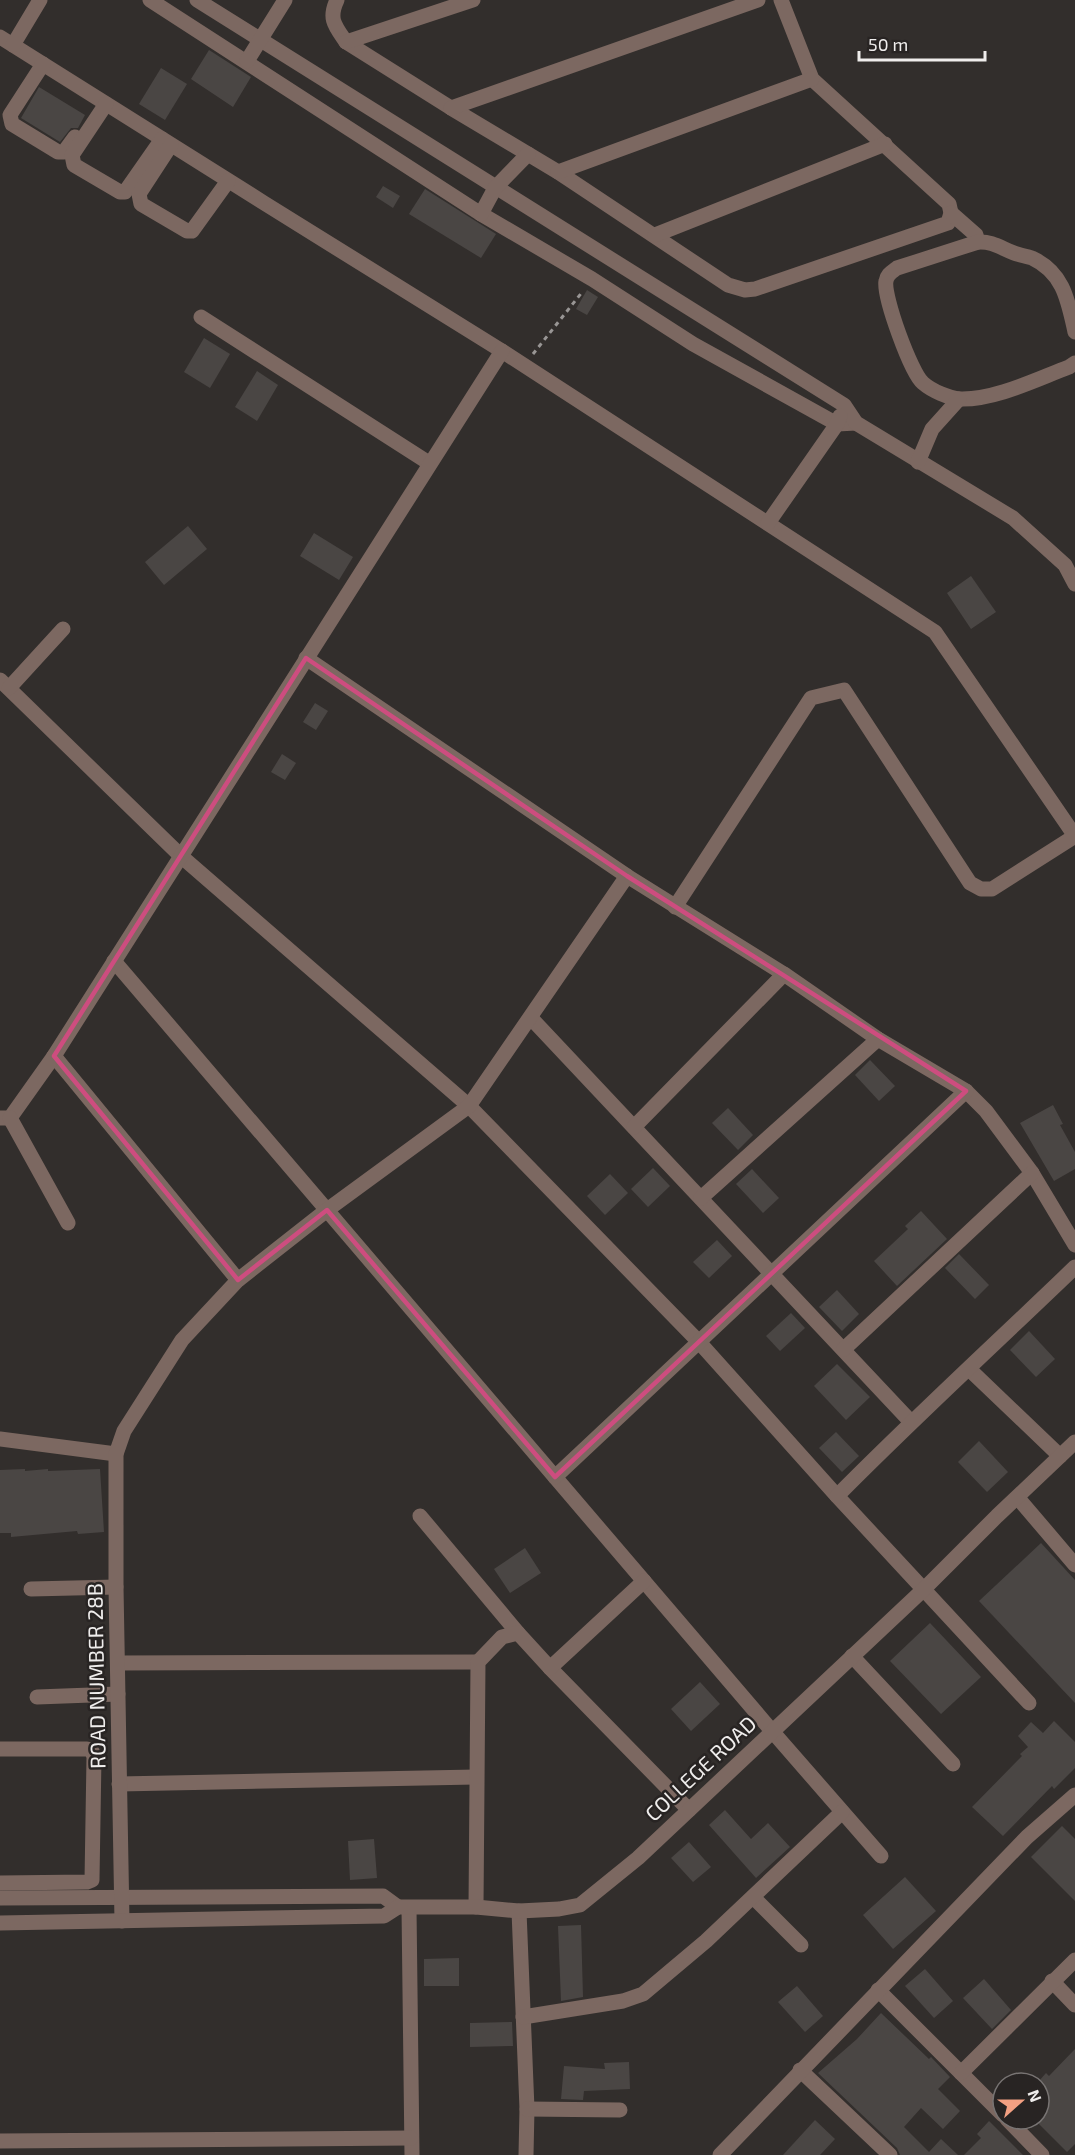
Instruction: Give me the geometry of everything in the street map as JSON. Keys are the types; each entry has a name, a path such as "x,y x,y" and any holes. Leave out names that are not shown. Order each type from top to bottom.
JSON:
{"street":[{"path":"40,0 7,41 525,365 935,632 1075,836 992,889 981,889 970,883 843,690 811,698 675,907"},
{"path":"150,0 481,214 592,279 693,344 837,424 856,423"},
{"path":"197,0 844,405 856,423 1013,518 1070,562 1075,584"},
{"path":"247,61 285,0"},
{"path":"337,0 332,16 346,42 558,172 655,234 728,285 745,290 755,289 948,223 951,213 949,204 812,79 781,0"},
{"path":"346,42 473,0"},
{"path":"451,108 758,0"},
{"path":"44,64 10,115 12,124 58,152 64,152 103,102"},
{"path":"558,172 812,79"},
{"path":"103,102 72,156 74,165 120,192 125,192 167,142"},
{"path":"167,142 139,194 141,204 187,231 192,231 228,181"},
{"path":"655,234 885,144"},
{"path":"481,214 495,188 528,154"},
{"path":"951,213 976,235 978,242"},
{"path":"1075,332 1060,280 1032,258 989,241 978,242 897,268 889,273 886,280 886,293 906,353 921,382 933,390 959,399 991,395 1070,367 1075,363"},
{"path":"201,317 429,463"},
{"path":"68,1223 5,1118 54,1056 502,351"},
{"path":"918,462 932,429 959,399"},
{"path":"768,523 837,424 844,405"},
{"path":"63,629 4,684 182,857 469,1106 699,1342 837,1496 1029,1702"},
{"path":"306,658 627,876 784,974 878,1039 966,1091 986,1111 1032,1173 1075,1245"},
{"path":"0,1439 116,1454 124,1431 182,1340 238,1280 327,1210 469,1106 627,876"},
{"path":"114,961 881,1856"},
{"path":"634,1127 784,974"},
{"path":"531,1018 911,1422"},
{"path":"701,1198 878,1039"},
{"path":"54,1056 238,1280"},
{"path":"555,1478 966,1091"},
{"path":"844,1349 1032,1173"},
{"path":"837,1496 911,1422 1075,1267"},
{"path":"969,1369 1060,1456"},
{"name":"COLLEGE ROAD","path":"404,1908 476,1907 519,1911 559,1909 580,1905 638,1858 924,1589 1075,1443"},
{"name":"ROAD NUMBER 28B","path":"116,1454 122,1921"},
{"path":"1018,1498 1075,1564"},
{"path":"420,1516 550,1668 689,1810"},
{"path":"550,1668 644,1581"},
{"path":"31,1589 116,1587"},
{"path":"476,1907 478,1662 502,1637 518,1633"},
{"path":"852,1656 953,1764"},
{"path":"118,1663 478,1662"},
{"path":"37,1697 118,1694"},
{"path":"0,1749 87,1749 92,1751 94,1757 92,1880 0,1898"},
{"path":"119,1784 476,1777"},
{"path":"720,2155 1027,1837 1075,1795"},
{"path":"523,2017 623,2001 643,1994 706,1941 842,1812"},
{"path":"0,1883 122,1898 383,1896 404,1908"},
{"path":"44,1890 46,1922"},
{"path":"753,1897 801,1945"},
{"path":"0,1923 384,1916 404,1908"},
{"path":"404,1908 412,2155"},
{"path":"519,1911 527,2109 526,2155"},
{"path":"961,2073 1075,1960"},
{"path":"1052,1981 1075,2005"},
{"path":"878,1990 991,2103"},
{"path":"800,2070 890,2155"},
{"path":"527,2109 620,2110"},
{"path":"1019,2131 1042,2155"},
{"path":"0,2141 143,2147 411,2138"}],"path":[{"path":"525,365 592,279"}],"highlighted area":[{"path":"306,658 627,876 966,1091 555,1477 327,1210 238,1280 54,1056"}],"building":[{"path":"209,50 251,77 233,107 191,79"},
{"path":"161,68 187,84 165,120 139,104"},
{"path":"39,87 85,115 78,128 71,128 60,142 21,118"},
{"path":"383,186 400,196 393,208 376,197"},
{"path":"425,189 496,234 481,258 409,214"},
{"path":"587,290 598,297 587,315 576,309"},
{"path":"204,338 230,354 210,388 184,372"},
{"path":"257,371 278,385 257,421 235,407"},
{"path":"188,526 207,549 164,585 145,562"},
{"path":"314,533 353,557 339,580 300,556"},
{"path":"971,576 996,612 971,629 947,593"},
{"path":"315,703 328,711 316,730 303,722"},
{"path":"282,754 296,763 285,780 271,772"},
{"path":"870,1060 895,1086 879,1101 855,1075"},
{"path":"1053,1105 1063,1124 1060,1125 1075,1152 1075,1169 1054,1181 1020,1123"},
{"path":"728,1108 753,1135 738,1150 712,1123"},
{"path":"653,1168 670,1186 648,1207 631,1189"},
{"path":"752,1169 779,1198 763,1213 736,1184"},
{"path":"610,1174 628,1193 605,1215 587,1196"},
{"path":"921,1211 947,1239 897,1286 874,1261 908,1229 905,1226"},
{"path":"717,1240 732,1256 709,1278 693,1262"},
{"path":"959,1254 989,1285 975,1299 945,1268"},
{"path":"837,1290 859,1314 842,1331 819,1307"},
{"path":"791,1313 805,1328 780,1351 766,1336"},
{"path":"1029,1331 1055,1359 1036,1377 1010,1350"},
{"path":"837,1364 870,1397 846,1420 814,1386"},
{"path":"836,1432 859,1456 842,1472 819,1448"},
{"path":"979,1441 1008,1472 987,1492 958,1462"},
{"path":"25,1469 25,1471 48,1469 48,1471 100,1469 104,1532 78,1534 77,1531 11,1537 11,1533 0,1533 0,1470"},
{"path":"1041,1543 1075,1580 1075,1703 979,1601"},
{"path":"525,1548 541,1573 510,1593 494,1569"},
{"path":"930,1623 981,1677 941,1714 890,1661"},
{"path":"700,1682 720,1704 691,1731 671,1709"},
{"path":"1054,1721 1075,1742 1075,1768 1054,1789 1052,1786 1003,1836 972,1807 1022,1756 1020,1754 1028,1747 1018,1736 1031,1722 1043,1733"},
{"path":"725,1810 751,1839 768,1823 790,1847 756,1878 709,1825"},
{"path":"1062,1826 1075,1839 1075,1901 1031,1857"},
{"path":"374,1839 377,1878 350,1880 348,1841"},
{"path":"689,1842 711,1867 693,1882 671,1858"},
{"path":"905,1877 936,1911 893,1949 863,1915"},
{"path":"581,1925 583,1997 561,2001 558,1926"},
{"path":"459,1958 459,1986 424,1986 424,1959"},
{"path":"925,1969 953,2001 934,2018 905,1986"},
{"path":"984,1979 1011,2010 992,2029 963,1998"},
{"path":"797,1986 823,2016 805,2032 778,2002"},
{"path":"881,2013 950,2077 938,2089 960,2111 943,2129 921,2108 904,2127 929,2152 941,2139 958,2155 900,2155 897,2148 818,2073 857,2039"},
{"path":"512,2022 513,2046 470,2047 470,2023"},
{"path":"1075,2049 1075,2144 1067,2152 1046,2131 1051,2131 1051,2074"},
{"path":"629,2062 630,2089 584,2091 583,2100 561,2099 564,2066 605,2069 604,2063"},
{"path":"815,2120 835,2139 820,2155 783,2155"},
{"path":"989,2121 991,2131 999,2131 1023,2155 964,2155 981,2138 977,2134"}]}
